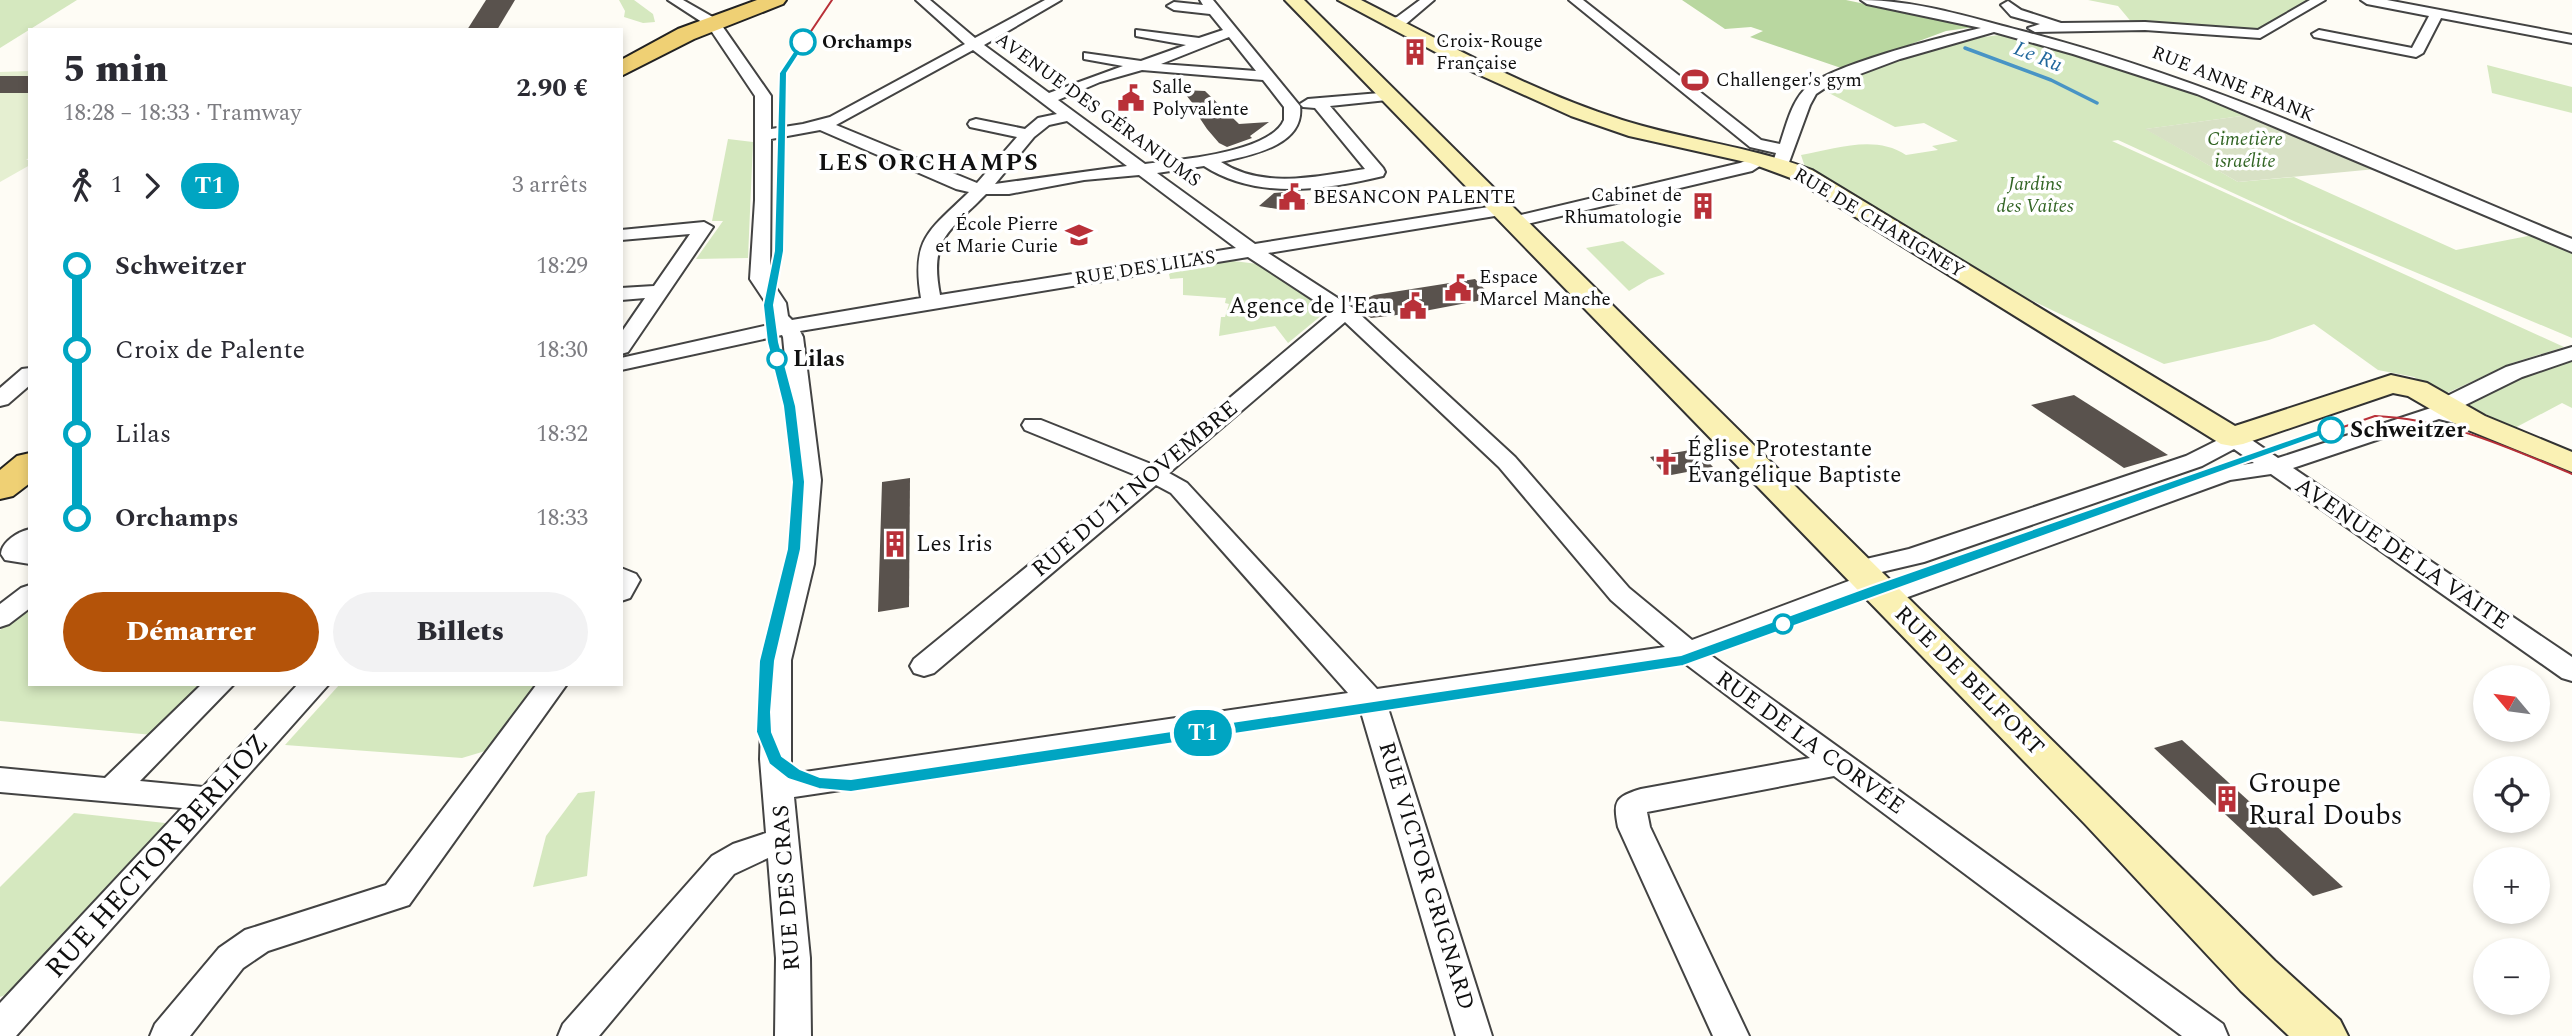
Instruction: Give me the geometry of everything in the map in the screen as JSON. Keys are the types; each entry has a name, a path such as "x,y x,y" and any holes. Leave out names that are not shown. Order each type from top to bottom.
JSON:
{"main road":[{"path":"623,60 755,0"},
{"path":"623,68 709,21 764,0"},
{"path":"709,21 776,0"},
{"name":"RUE DE BELFORT","path":"1294,0 1872,582 2258,976 2323,1036"},
{"name":"RUE DE CHARIGNEY","path":"1347,0 1546,100 1580,113 1632,131 1776,158 2232,437"},
{"path":"2232,437 2391,383 2417,389 2474,422 2572,463"},
{"path":"0,488 28,466"},
{"path":"0,510 28,489"},
{"name":"RUE DE BELFORT","path":"2258,976 2309,1036"}],"street":[{"path":"674,0 709,21"},
{"name":"AVENUE DES GÉRANIUMS","path":"922,0 975,45 1252,251"},
{"path":"763,135 823,125 1055,0"},
{"path":"1392,23 1402,20 1428,0"},
{"path":"1575,0 1776,158 1803,102 1818,87 1853,72 1958,36 2005,29 2158,26 2260,34 2319,0"},
{"name":"RUE ANNE FRANK","path":"1867,0 2005,29 2108,58 2202,91 2572,246"},
{"path":"2367,0 2572,40"},
{"path":"823,125 962,185 981,189 1033,187 1080,176 1205,159 1254,149 1278,137 1293,121 1292,106 1210,5 1174,6"},
{"path":"2008,5 2016,13 2069,28"},
{"path":"2319,34 2416,53 2437,14"},
{"name":"RUE DES CRAS","path":"709,21 763,96 764,200 760,279 776,303 778,318 788,327 793,337 809,480 801,564 777,660 775,759 780,787 793,958 793,1036"},
{"path":"1047,99 1095,79 1176,55 1231,32"},
{"path":"1141,33 1202,43"},
{"path":"1089,57 1187,71 1268,76"},
{"path":"1292,106 1387,95"},
{"path":"1205,159 1221,172 1273,186 1377,172 1319,103"},
{"path":"932,303 925,264 933,238 981,189 1028,134 1044,121 1069,116"},
{"path":"975,124 1028,134"},
{"name":"RUE DES LILAS","path":"623,364 788,327 1252,251 1508,216 1746,167 1776,158"},
{"path":"623,235 704,227 623,345"},
{"name":"RUE DE LA CORVÉE","path":"1252,251 1346,312 1507,462 1620,594 1689,651 1838,764 2210,1036"},
{"path":"623,293 661,291"},
{"name":"RUE DU 11 NOVEMBRE","path":"924,666 1154,474 1326,325 1346,312"},
{"path":"2447,405 2514,372 2572,353"},
{"path":"0,398 18,379"},
{"path":"780,787 1555,674 1689,651 1872,582 2226,474 2274,467 2438,412 2474,422"},
{"name":"RUE VICTOR GRIGNARD","path":"1033,425 1154,474 1179,488 1370,699 1380,721 1474,1036"},
{"path":"1872,582 1914,556 2194,461 2224,446 2232,437"},
{"name":"AVENUE DE LA VAITE","path":"2232,437 2572,671"},
{"path":"28,539 14,550 14,554 28,555"},
{"path":"0,618 28,596"},
{"path":"113,789 217,686"},
{"name":"RUE HECTOR BERLIOZ","path":"0,1028 313,686"},
{"path":"168,1036 231,958 257,940 397,895 552,686"},
{"path":"1731,1036 1634,827 1630,807 1641,801 1838,764"},
{"path":"0,780 209,799"},
{"path":"576,1036 723,865 734,856 783,841"}],"green space":[{"path":"0,0 77,0 28,28 0,48"},
{"path":"619,0 634,0 653,14 655,22 643,23 624,17 625,11"},
{"path":"1682,0 1846,0 1975,27 1946,31 1844,69 1750,37 1763,31 1751,27 1725,29"},
{"path":"2088,0 2311,0 2256,34 2133,24 2118,6"},
{"name":"Jardins des Vaîtes","path":"2006,34 2130,68 2249,115 2146,129 2238,182 2294,177 2456,250 2533,235 2572,251 2572,338 2296,222 2118,140 2112,141 2564,347 2512,363 2445,394 2414,377 2378,370 2314,324 2269,340 2164,364 2010,290 1805,167 1801,155 1841,147 1881,145 1906,155 1938,150 1932,146 1958,141 1924,123 1895,127 1825,91 1861,74 1955,41"},
{"path":"2487,65 2572,87 2572,113 2492,93"},
{"path":"28,71 28,166 0,182 0,72"},
{"name":"Cimetière israélite","path":"2249,115 2376,169 2238,182 2145,129"},
{"path":"728,139 753,142 748,258 696,259 723,221 712,221"},
{"path":"1623,241 1665,274 1649,279 1629,291 1586,248"},
{"path":"1225,260 1258,264 1315,301 1320,305 1322,315 1288,343 1275,326 1219,336 1221,317 1225,317 1229,304 1225,303 1226,298 1183,295 1183,278 1170,279 1169,274 1179,268"},
{"path":"2572,357 2572,408 2562,403 2511,430 2451,403"},
{"path":"28,608 28,686 204,686 153,735 0,721 0,630"},
{"path":"338,686 539,686 492,749 462,758 285,745"},
{"path":"595,791 587,876 533,887 546,836 578,793"},
{"path":"74,813 174,824 20,990 0,997 0,887"}],"building":[{"path":"486,0 515,0 498,28 468,28"},
{"path":"0,76 28,76 28,93 0,93"},
{"path":"1182,90 1205,91 1239,124 1269,122 1250,136 1252,138 1227,147 1219,143 1207,129 1195,111 1198,110"},
{"path":"1298,191 1308,204 1283,210 1259,206 1274,193"},
{"path":"1475,279 1493,298 1371,318 1352,305 1374,295"},
{"path":"2074,395 2168,455 2124,468 2031,405"},
{"name":"Église Protestante Évangélique Baptiste","path":"1696,449 1713,467 1666,476 1650,457"},
{"name":"Les Iris","path":"910,478 909,607 878,612 882,482"},
{"name":"Groupe Rural Doubs","path":"2182,740 2343,887 2313,896 2154,748"}],"waterway":[{"name":"Le Ru","path":"1965,48 2051,80 2097,103"}],"tram line":[{"path":"766,671 794,549 799,482 790,406 773,343 768,305 779,252 783,73 832,0"},
{"name":"T1","path":"803,42 783,73 780,112 779,251 768,305 773,342 789,406 799,482 794,549 767,661 763,712 764,732 775,759 780,765 807,780 831,785 851,785 1683,660 1878,588 2331,430"},
{"path":"1609,671 1683,660 1878,588 2375,416 2427,423 2476,436 2572,474"},
{"path":"766,669 764,702 767,735 779,762 791,773 808,780 851,785 1621,669"}],"place":[{"name":"Orchamps","path":"803,42"},
{"name":"Croix-Rouge Française","path":"1415,52"},
{"name":"Challenger's gym","path":"1695,80"},
{"name":"Salle Polyvalente","path":"1131,98"},
{"name":"BESANCON PALENTE","path":"1292,197"},
{"name":"Cabinet de Rhumatologie","path":"1703,206"},
{"name":"École Pierre et Marie Curie","path":"1079,235"},
{"name":"Espace Marcel Manche","path":"1458,288"},
{"name":"Agence de l'Eau","path":"1413,306"},
{"name":"Lilas","path":"777,359"},
{"name":"Schweitzer","path":"2331,430"},
{"name":"Église Protestante Évangélique Baptiste","path":"1666,462"},
{"name":"Les Iris","path":"895,544"},
{"name":"Groupe Rural Doubs","path":"2227,799"}],"district":[{"name":"LES ORCHAMPS","path":"929,163"}]}
